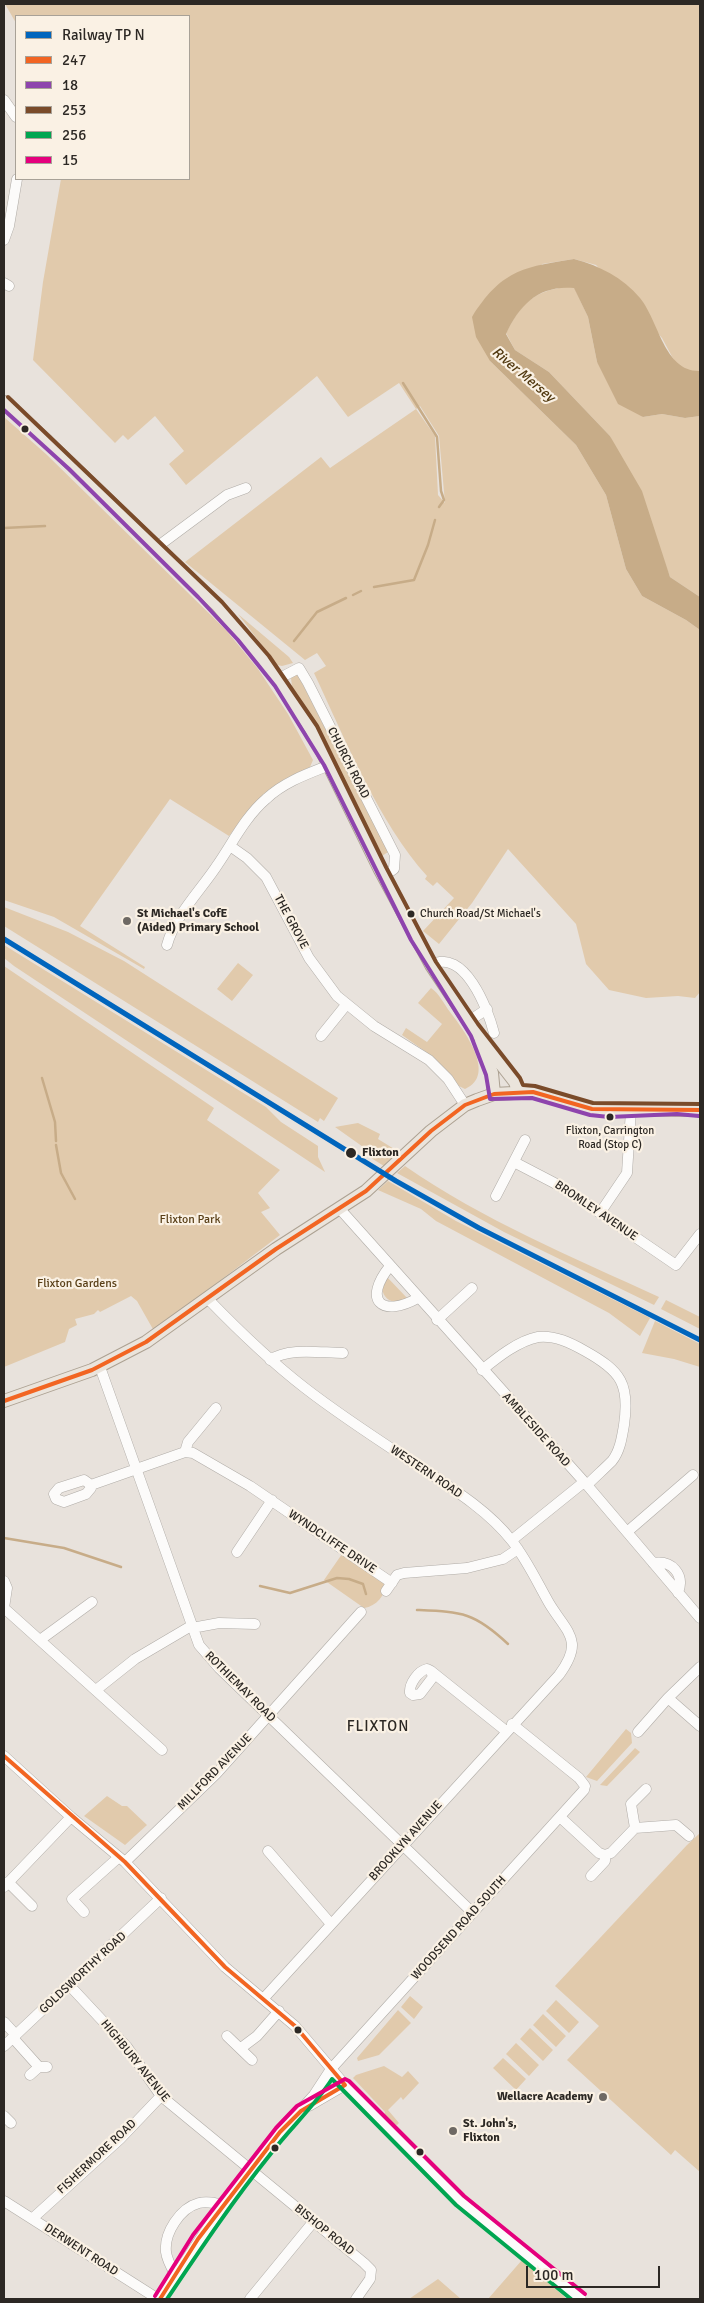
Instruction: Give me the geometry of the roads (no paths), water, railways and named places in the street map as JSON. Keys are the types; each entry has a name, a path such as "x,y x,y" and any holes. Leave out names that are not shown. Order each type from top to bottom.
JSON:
{"main road":[{"name":"CHURCH ROAD","path":"4,402 54,446 234,624 278,679 302,714 330,765 384,876 432,965 471,1024"},
{"path":"471,1024 515,1082 518,1091"},
{"path":"471,1024 492,1073 494,1094"},
{"path":"4,1401 100,1366 146,1342 276,1249 373,1185 431,1131 465,1105 494,1094 518,1091 533,1092 592,1109 677,1108 700,1110"}],"street":[{"path":"4,100 15,116"},
{"path":"4,240 9,226 17,180"},
{"path":"157,547 227,495 246,488"},
{"name":"CHURCH ROAD","path":"278,679 299,668 308,683 395,855 394,869 384,876"},
{"path":"167,945 178,922 264,800 289,782 330,765"},
{"name":"THE GROVE","path":"230,846 247,858 266,877 309,958 346,1005 374,1026 437,1067 465,1105"},
{"path":"432,965 443,960 456,965 464,973 487,1009 494,1033"},
{"path":"321,1036 346,1005"},
{"path":"471,1024 487,1009"},
{"path":"600,1213 627,1173 631,1110"},
{"path":"496,1196 525,1140"},
{"name":"BROMLEY AVENUE","path":"514,1162 562,1187 676,1265 700,1234"},
{"name":"AMBLESIDE ROAD","path":"339,1208 437,1320 585,1483 653,1563 666,1563 675,1569 680,1580 678,1593 700,1618"},
{"path":"390,1266 376,1288 377,1298 380,1303 389,1307 407,1305 418,1298"},
{"path":"437,1320 472,1288"},
{"name":"WESTERN ROAD","path":"208,1298 270,1360 331,1407 452,1488 493,1520 512,1540 550,1605 573,1638 573,1650 567,1663 550,1685"},
{"path":"482,1370 527,1340 549,1336 574,1345 609,1368 622,1383 627,1401 618,1450 612,1460 512,1540"},
{"path":"270,1360 276,1356 291,1353 343,1353"},
{"name":"ROTHIEMAY ROAD","path":"100,1366 191,1627 207,1656 473,1913"},
{"path":"91,1485 185,1452 188,1442 216,1408"},
{"name":"WYNDCLIFFE DRIVE","path":"185,1452 193,1453 272,1500 389,1587 397,1576 404,1573 467,1568 502,1559 518,1549"},
{"path":"627,1532 693,1475"},
{"path":"237,1552 272,1500"},
{"path":"4,1581 7,1588 4,1608 162,1750"},
{"path":"40,1640 92,1602"},
{"name":"MILLFORD AVENUE","path":"84,1912 72,1899 122,1860 216,1774 361,1612"},
{"path":"96,1690 135,1659 191,1627 219,1623 255,1624"},
{"path":"638,1732 700,1666"},
{"path":"431,1671 509,1728"},
{"name":"BROOKLYN AVENUE","path":"264,1998 550,1685"},
{"path":"668,1698 700,1726"},
{"name":"WOODSEND ROAD SOUTH","path":"301,2111 331,2069 586,1786 509,1728"},
{"path":"5,1759 122,1860 162,1898 225,1968 264,1998 295,2026 345,2085 460,2201 581,2299"},
{"path":"635,1828 631,1804 646,1789"},
{"path":"32,1906 6,1885 71,1817"},
{"path":"560,1817 599,1853 606,1855 611,1853 635,1828 676,1825 688,1836"},
{"path":"268,1851 331,1924"},
{"path":"591,1876 605,1862 606,1855"},
{"name":"GOLDSWORTHY ROAD","path":"4,2046 162,1898"},
{"name":"HIGHBURY AVENUE","path":"70,1986 127,2047 161,2096 251,2169"},
{"path":"241,2048 257,2036 279,2011"},
{"path":"4,2022 15,2037 43,2067 30,2075"},
{"path":"227,2036 252,2060"},
{"path":"159,2299 222,2205 280,2132 301,2111 345,2085"},
{"name":"FISHERMORE ROAD","path":"33,2218 120,2139 161,2096"},
{"name":"BISHOP ROAD","path":"251,2169 371,2270 370,2278 356,2299"},
{"name":"DERWENT ROAD","path":"4,2201 159,2299"},
{"path":"175,2274 166,2251 168,2236 174,2223 190,2206 211,2202 222,2205"},
{"path":"250,2299 314,2221"}],"water":[{"name":"River Mersey","path":"574,259 602,269 626,284 647,308 670,354 678,363 688,369 700,371 700,416 685,418 662,414 643,417 618,404 597,362 588,317 574,288 551,290 541,293 532,299 524,305 506,334 515,350 549,372 610,436 642,491 670,577 700,597 700,630 686,620 642,596 626,569 606,495 576,445 490,361 476,337 472,317 493,290 503,281 527,269"}],"waterway":[{"path":"403,383 437,437 441,491 444,500 439,507"},
{"path":"374,587 414,580 428,545 435,520"},
{"path":"4,528 45,526"},
{"path":"353,595 361,591"},
{"path":"294,641 317,612 346,598"},
{"path":"42,1078 55,1122 56,1141"},
{"path":"56,1145 61,1173 75,1199"},
{"path":"4,1538 64,1548 121,1567"},
{"path":"260,1586 290,1593 337,1578 349,1579 363,1584 366,1594"},
{"path":"417,1610 457,1613 467,1616 486,1625 508,1644"}],"place":[{"name":"Church Road/St Michael's","path":"411,914"},
{"name":"St Michael's CofE (Aided) Primary School","path":"127,921"},
{"name":"Flixton, Carrington Road (Stop C)","path":"610,1117"},
{"name":"Flixton","path":"351,1153"},
{"name":"Wellacre Academy","path":"603,2097"},
{"name":"St. John's, Flixton","path":"453,2131"}],"district":[{"name":"FLIXTON","path":"378,1727"}],"park label":[{"name":"Flixton Park","path":"190,1220"},
{"name":"Flixton Gardens","path":"77,1284"}]}
